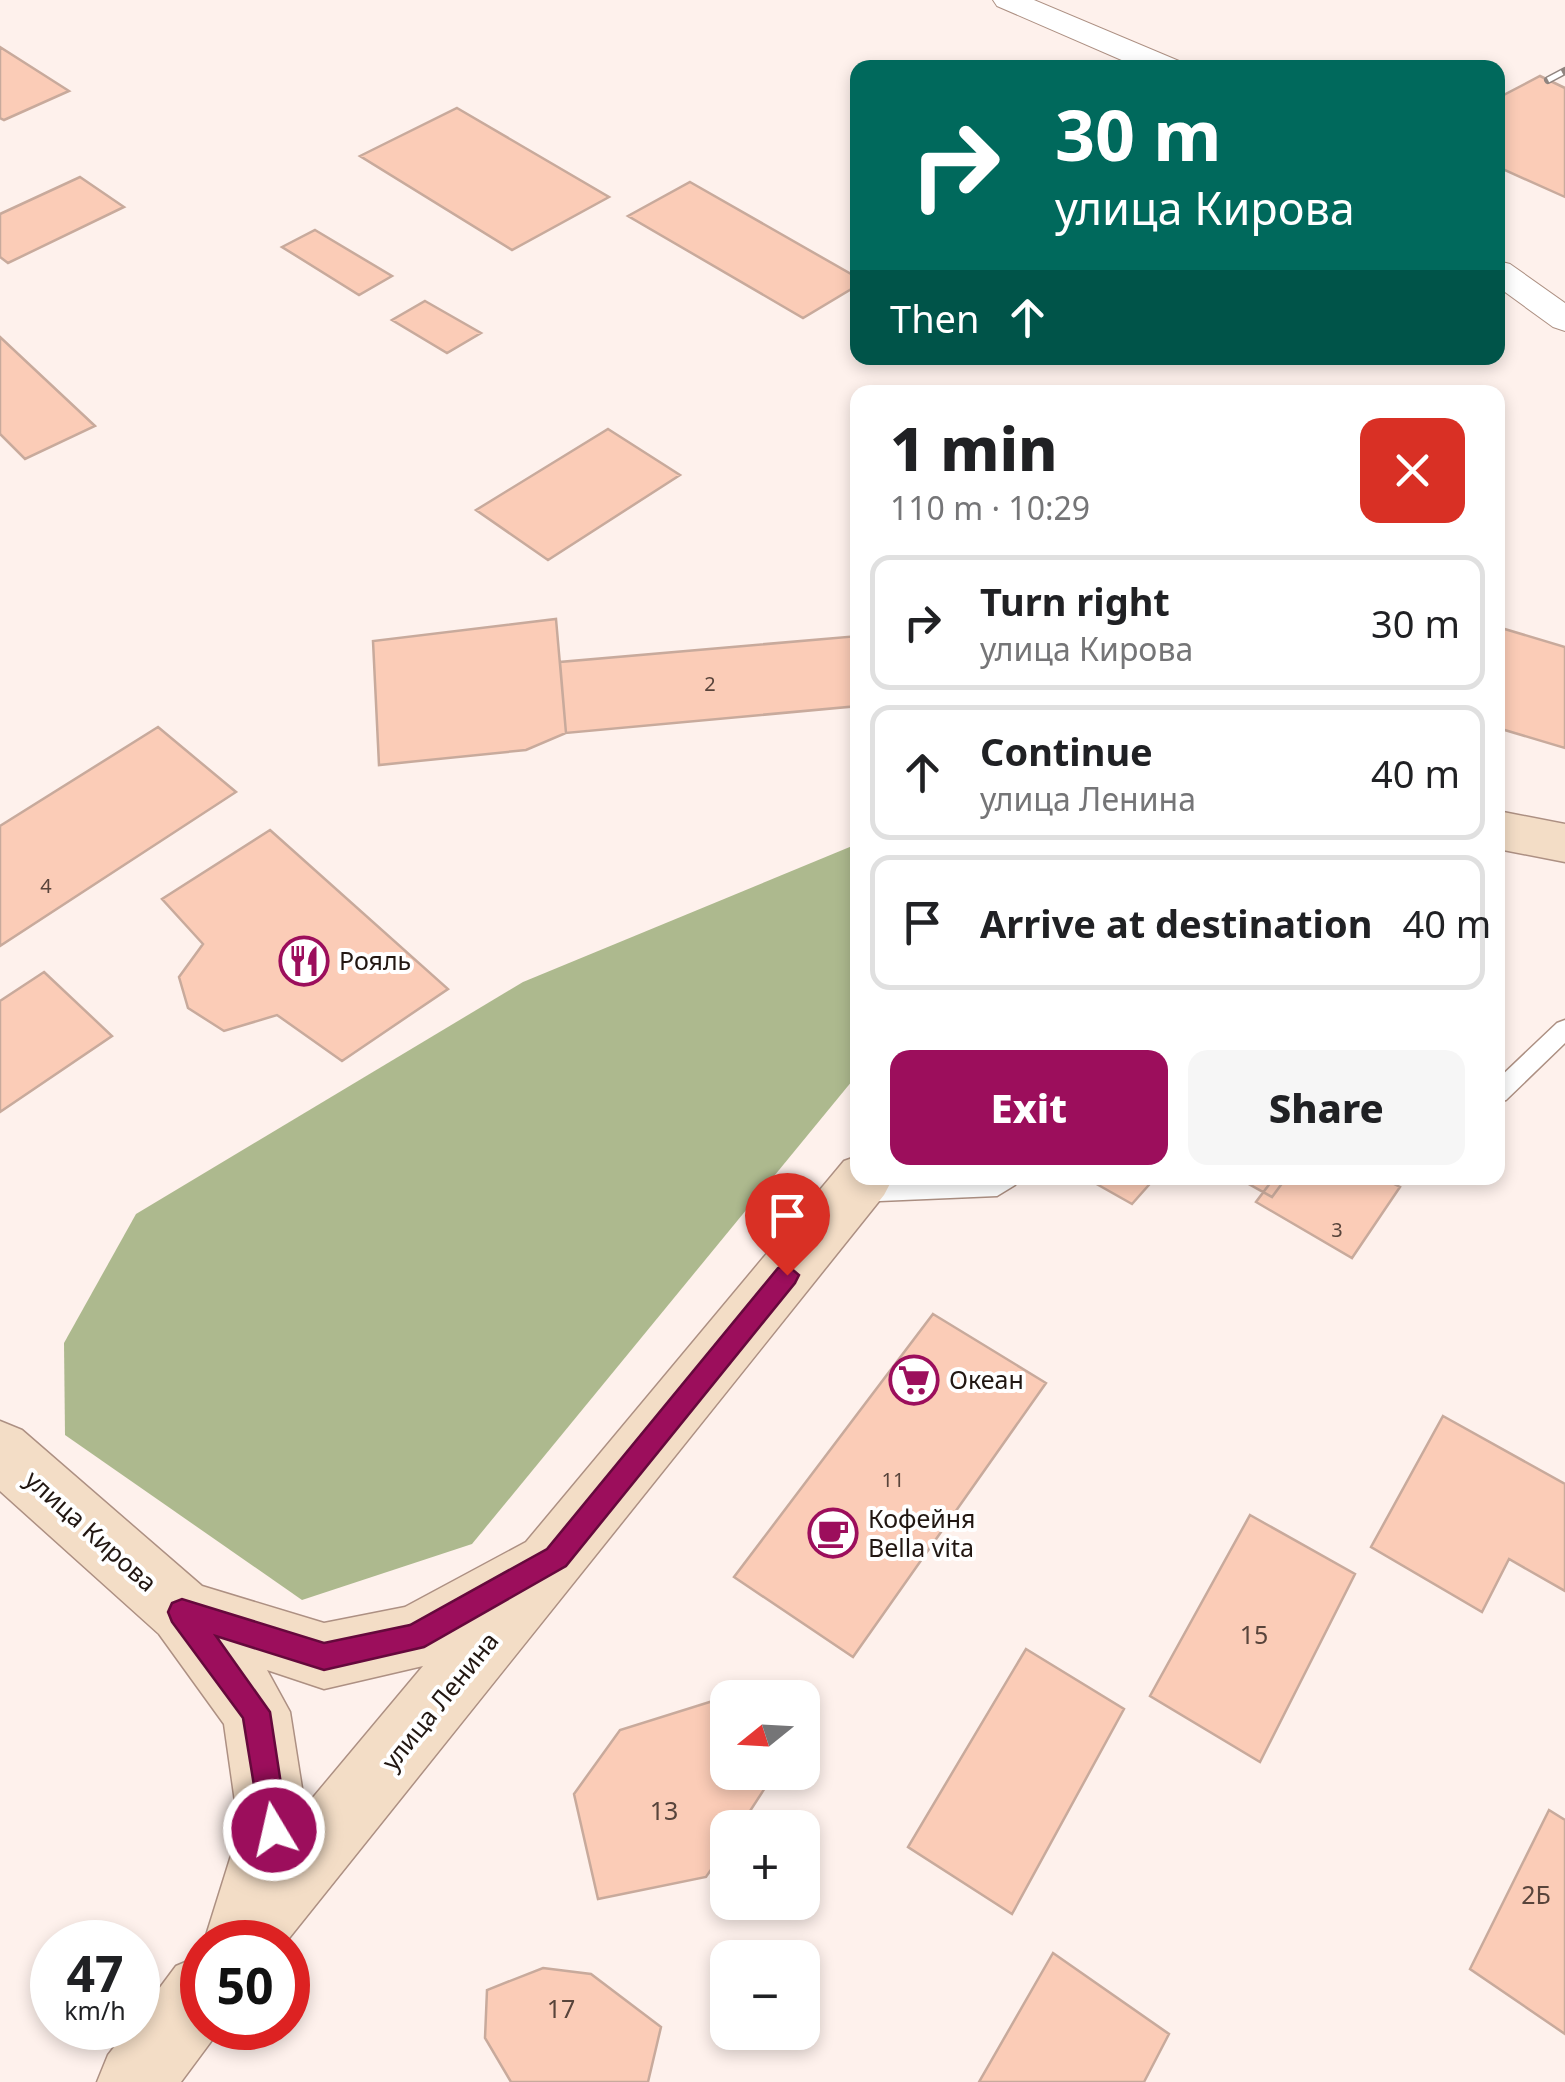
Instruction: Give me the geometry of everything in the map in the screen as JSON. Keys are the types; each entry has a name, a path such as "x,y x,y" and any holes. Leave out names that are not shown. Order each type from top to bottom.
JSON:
{"main road":[{"path":"1505,831 1565,843"},
{"name":"улица Ленина","path":"258,1920 858,1185"},
{"name":"улица Кирова","path":"0,1450 182,1612 256,1712 274,1830 247,1920"},
{"name":"улица Кирова","path":"182,1612 324,1656 415,1637 556,1558"},
{"path":"134,2082 180,2021"}],"street":[{"path":"1008,0 1149,60"},
{"path":"1505,277 1565,320"}],"lane":[{"path":"1505,1087 1565,1029"},
{"path":"858,1185 999,1185"}],"green space":[{"path":"850,847 850,1084 472,1544 302,1600 65,1435 64,1343 136,1214 523,982"}],"building":[{"path":"0,47 69,91 4,120 0,118"},
{"path":"1540,76 1565,88 1565,197 1505,170 1505,94"},
{"path":"457,108 609,197 512,250 360,156"},
{"path":"80,177 124,207 8,263 0,257 0,214"},
{"path":"690,182 850,273 850,290 803,318 628,216"},
{"path":"315,230 392,276 359,295 282,247"},
{"path":"425,301 481,333 447,353 392,320"},
{"path":"0,337 95,426 25,459 0,434"},
{"path":"608,429 680,475 548,560 476,510"},
{"path":"556,619 566,733 526,750 379,765 373,641"},
{"path":"1505,629 1565,647 1565,748 1505,730"},
{"path":"850,637 850,707 566,733 560,662"},
{"path":"158,727 236,792 0,946 0,826"},
{"name":"Рояль","path":"270,830 448,989 342,1061 277,1015 224,1031 188,1008 179,977 203,944 162,899"},
{"path":"44,972 112,1036 0,1112 0,1001"},
{"path":"1098,1185 1149,1185 1132,1204"},
{"path":"1251,1185 1281,1185 1272,1197"},
{"path":"1269,1185 1400,1187 1352,1258 1256,1202"},
{"path":"933,1314 1046,1383 853,1657 734,1577"},
{"path":"1443,1416 1565,1484 1565,1591 1509,1559 1482,1612 1371,1547"},
{"path":"1250,1515 1355,1574 1260,1762 1150,1696"},
{"path":"1026,1649 1124,1709 1012,1914 908,1847"},
{"path":"710,1702 710,1790 764,1790 751,1810 710,1810 710,1871 706,1877 598,1899 574,1794 620,1730"},
{"path":"1549,1810 1565,1820 1565,2034 1470,1969"},
{"path":"1053,1953 1169,2034 1144,2082 979,2082"},
{"path":"543,1968 591,1974 661,2027 648,2082 511,2082 485,2038 487,1990"}],"railway":[{"path":"1548,80 1565,71"}],"place":[{"name":"Рояль","path":"304,961"},
{"name":"Океан","path":"914,1380"},
{"name":"Кофейня Bella vita","path":"833,1533"}],"route":[{"path":"274,1830 256,1712 182,1612 324,1656 415,1637 556,1558 787,1275"}]}
